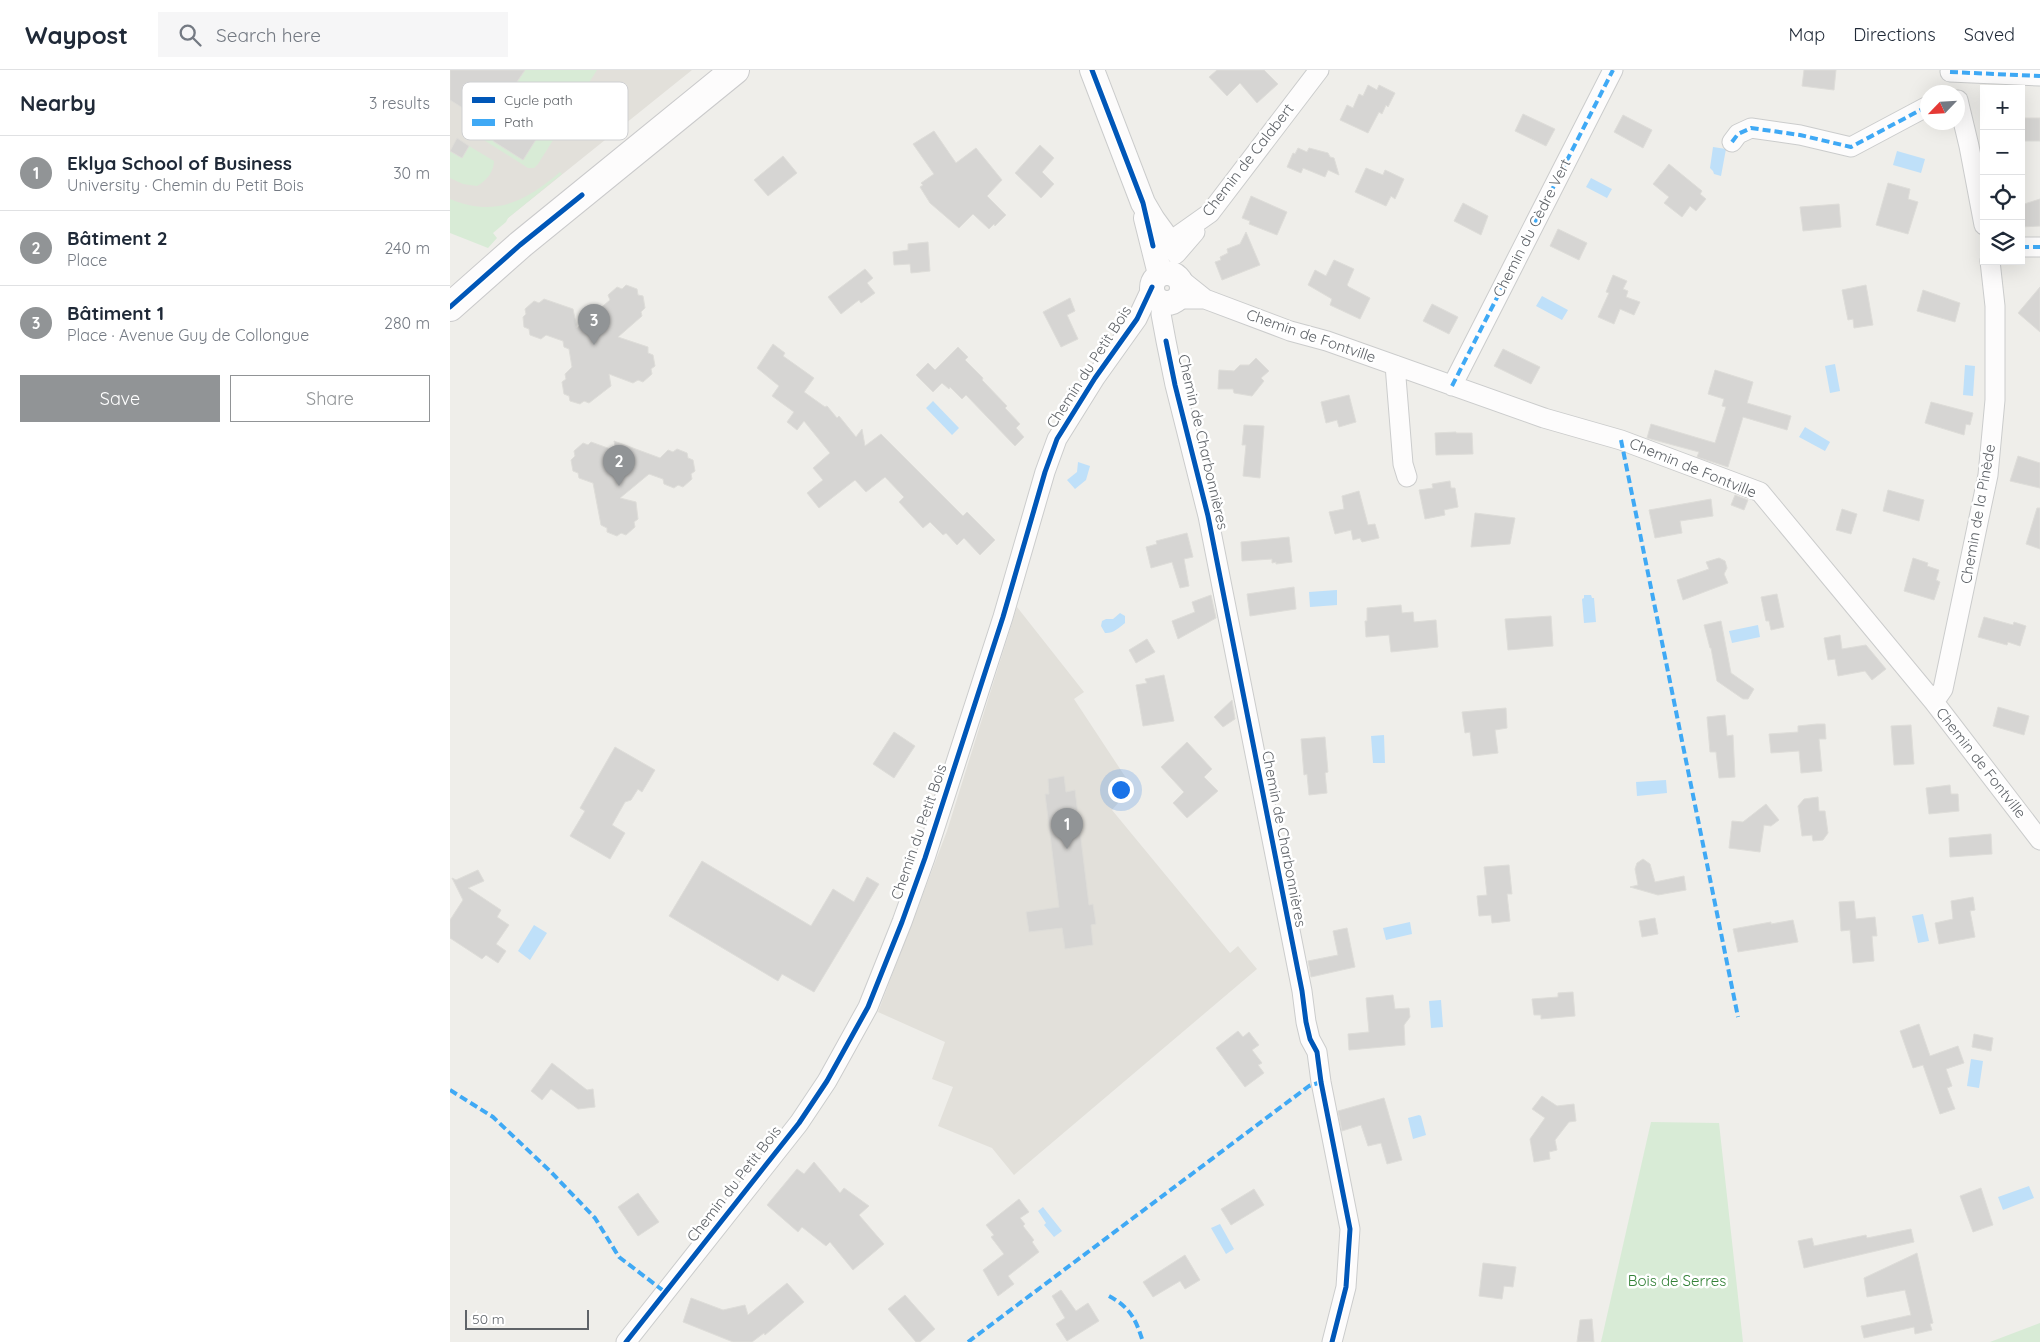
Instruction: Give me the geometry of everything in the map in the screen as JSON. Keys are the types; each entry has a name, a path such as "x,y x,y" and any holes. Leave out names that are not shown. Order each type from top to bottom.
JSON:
{"main road":[{"path":"450,307 520,244 735,70"}],"street":[{"path":"1092,70 1144,203 1153,220 1167,278"},
{"name":"Chemin de Calabert","path":"1167,278 1210,213 1319,70"},
{"name":"Chemin du Cèdre Vert","path":"1452,386 1613,70"},
{"path":"1953,85 1950,71 2040,76"},
{"path":"1732,142 1738,134 1751,128 1800,135 1851,147 1920,110"},
{"path":"1965,130 1983,220"},
{"path":"2025,247 2040,247"},
{"name":"Chemin de la Pinède","path":"1934,702 1943,689 1988,475 1995,400 1995,306 1990,265"},
{"name":"Chemin de Fontville","path":"1167,278 1205,299 1290,331 1327,341 1544,418 1621,440 1760,492 1934,702 2040,840"},
{"name":"Chemin du Petit Bois","path":"626,1342 799,1123 828,1082 868,1007 902,922 939,814 1003,617 1044,472 1058,439 1095,378 1167,278"},
{"name":"Chemin de Charbonnières","path":"1167,278 1161,314 1166,341 1175,385 1208,516 1302,992 1306,1022 1310,1039 1317,1052 1321,1082 1350,1230 1346,1287 1332,1342"},
{"path":"1394,365 1403,464 1407,477"}],"shaded area":[{"path":"450,70 692,70 628,122 628,82 462,82 462,140 605,140 492,231 450,215"},
{"path":"1017,607 1084,692 1074,699 1132,787 1112,810 1230,953 1238,946 1257,969 1014,1175 992,1148 938,1126 953,1087 932,1079 945,1042 878,1012 947,831"}],"green space":[{"path":"525,70 597,70 589,82 517,82"},
{"path":"484,140 494,140 523,160 536,140 553,140 538,164 534,168 528,168"},
{"path":"469,146 494,161 493,169 489,176 477,186 463,184 450,178 450,151 462,158"},
{"path":"560,172 562,174 508,218 493,233 497,238 488,248 450,233 450,199 481,207 509,204 535,191"},
{"name":"Bois de Serres","path":"1651,1122 1719,1123 1743,1342 1601,1342"},
{"path":"2040,1323 2040,1342 1990,1342"}],"water":[{"path":"1713,147 1726,149 1721,176 1714,174 1710,168"},
{"path":"1897,151 1925,159 1921,173 1893,165"},
{"path":"1591,178 1612,189 1607,198 1586,187"},
{"path":"1542,296 1568,310 1562,320 1536,306"},
{"path":"1835,364 1840,391 1830,393 1825,366"},
{"path":"1965,365 1975,366 1973,396 1963,395"},
{"path":"933,401 959,428 952,435 926,408"},
{"path":"1805,427 1830,442 1825,451 1799,437"},
{"path":"1078,462 1090,466 1086,480 1075,489 1067,480 1077,472"},
{"path":"1337,590 1337,605 1310,607 1309,592"},
{"path":"1584,595 1591,595 1594,598 1596,622 1584,623 1582,599"},
{"path":"1120,613 1125,616 1125,623 1113,632 1105,633 1101,626 1102,621 1113,619"},
{"path":"1758,625 1760,637 1732,643 1729,631"},
{"path":"1384,735 1385,763 1373,763 1371,736"},
{"path":"1666,780 1667,793 1637,796 1636,782"},
{"path":"1923,914 1929,941 1918,943 1912,916"},
{"path":"1410,922 1412,934 1386,940 1383,928"},
{"path":"534,925 547,933 530,960 518,951"},
{"path":"1441,1000 1443,1027 1431,1028 1429,1001"},
{"path":"1971,1059 1983,1061 1979,1088 1967,1086"},
{"path":"1421,1116 1426,1135 1413,1139 1408,1118"},
{"path":"2029,1186 2034,1198 2003,1210 1998,1197"},
{"path":"1043,1207 1062,1231 1054,1237 1044,1225 1046,1223 1038,1211"},
{"path":"1220,1224 1234,1249 1226,1254 1211,1228"}],"building":[{"path":"450,70 525,70 517,82 462,82 462,108 450,100"},
{"path":"1217,70 1264,70 1278,84 1257,103 1240,83 1227,96 1209,77"},
{"path":"1804,70 1836,70 1834,90 1802,86"},
{"path":"1368,85 1377,90 1379,85 1395,93 1388,107 1386,105 1382,114 1379,112 1368,133 1340,120 1347,105 1353,108 1359,94 1363,96"},
{"path":"1523,114 1555,129 1546,146 1515,131"},
{"path":"1623,115 1652,130 1643,148 1614,132"},
{"path":"2025,118 2040,118 2040,141 2025,141"},
{"path":"934,131 956,163 976,148 1002,180 987,196 1006,215 995,226 994,224 989,229 973,214 959,228 930,203 920,187 923,185 921,183 934,174 913,144"},
{"path":"457,138 469,146 462,158 450,151"},
{"path":"494,140 536,140 523,160"},
{"path":"1040,145 1054,158 1042,172 1054,184 1041,198 1015,173"},
{"path":"1298,148 1307,152 1309,148 1328,153 1330,157 1334,158 1339,175 1328,170 1325,177 1303,168 1301,173 1287,167 1293,153 1295,154"},
{"path":"783,156 797,173 768,196 754,180"},
{"path":"1669,164 1702,191 1700,194 1706,199 1696,211 1690,206 1682,217 1664,203 1669,197 1653,184"},
{"path":"1366,168 1383,175 1385,170 1404,179 1395,199 1391,196 1386,206 1355,192"},
{"path":"1888,183 1910,189 1908,199 1918,202 1908,234 1876,225"},
{"path":"1251,196 1287,212 1277,235 1249,224 1250,221 1242,218"},
{"path":"2040,199 2040,226 2025,227 2025,204"},
{"path":"1463,203 1488,216 1481,235 1454,221"},
{"path":"1839,204 1841,227 1803,231 1800,207"},
{"path":"1558,229 1587,243 1579,260 1550,246"},
{"path":"1246,232 1260,265 1222,280 1215,262 1221,260 1220,257 1228,253 1227,249 1240,244"},
{"path":"928,242 930,271 911,273 910,264 894,265 893,252 908,250 908,244"},
{"path":"1334,260 1354,269 1347,285 1370,298 1360,319 1330,305 1332,299 1308,285 1315,270 1326,276"},
{"path":"865,269 873,278 867,283 875,293 861,303 859,300 841,314 828,297"},
{"path":"1613,275 1627,281 1623,289 1628,291 1626,297 1640,302 1634,315 1620,309 1614,324 1598,317 1609,293 1606,292"},
{"path":"626,285 637,289 638,295 643,296 645,308 641,312 642,316 618,337 648,347 648,353 653,355 655,366 651,369 652,374 643,382 638,380 633,383 609,374 611,386 589,403 584,401 580,404 570,401 569,396 564,394 562,382 566,379 565,374 572,367 569,349 564,347 563,341 546,335 541,339 530,335 529,329 524,327 523,317 526,314 525,309 534,301 539,303 544,299 573,309 577,328 610,300 608,295 617,287 622,289"},
{"path":"1866,285 1873,325 1854,328 1853,319 1848,320 1842,290"},
{"path":"2040,287 2040,332 2018,313"},
{"path":"1923,290 1960,303 1955,322 1917,311"},
{"path":"1070,298 1075,311 1067,315 1078,339 1061,347 1043,312"},
{"path":"1432,304 1458,317 1449,334 1423,321"},
{"path":"773,344 785,353 783,356 814,378 804,392 825,407 827,406 837,418 839,416 856,437 862,429 865,446 881,434 963,516 967,512 995,540 980,555 964,538 957,545 946,533 943,535 930,522 923,528 899,502 904,497 885,477 866,492 855,480 819,508 807,493 823,480 813,468 830,453 804,421 797,430 787,422 794,412 772,396 779,386 757,368"},
{"path":"958,347 968,357 965,360 983,378 982,380 1007,406 1005,408 1020,424 1016,428 1024,437 1015,446 966,395 962,399 950,387 949,389 942,383 933,392 916,375 928,363 935,370"},
{"path":"1503,349 1540,367 1531,384 1494,366"},
{"path":"1256,358 1269,371 1261,378 1264,381 1252,396 1234,393 1233,389 1218,389 1219,370 1234,371 1240,365 1249,365"},
{"path":"1715,370 1753,382 1747,403 1791,416 1787,430 1743,417 1728,467 1697,457 1699,452 1647,438 1651,424 1715,443 1726,407 1722,406 1724,399 1708,394"},
{"path":"1349,395 1356,422 1339,427 1337,420 1326,423 1321,402"},
{"path":"1931,402 1973,413 1970,425 1966,424 1964,435 1925,423"},
{"path":"1244,425 1264,426 1260,478 1243,476 1246,445 1242,445"},
{"path":"1435,433 1472,433 1473,454 1436,455"},
{"path":"614,441 660,458 668,450 673,452 677,449 687,453 688,458 693,460 695,471 691,474 692,479 683,487 678,485 674,488 664,484 663,479 649,474 620,498 636,502 638,519 634,522 635,527 626,535 621,533 617,536 607,532 607,528 601,525 593,483 579,478 578,473 573,471 571,460 575,456 574,451 583,443 588,445 591,442 616,451"},
{"path":"2018,456 2040,463 2040,488 2010,481"},
{"path":"1450,481 1451,488 1455,488 1458,507 1444,510 1445,515 1425,519 1419,490 1433,488 1432,484"},
{"path":"1888,490 1924,500 1919,521 1883,511"},
{"path":"1359,491 1368,525 1375,524 1379,538 1362,542 1360,538 1353,540 1351,530 1335,534 1329,512 1344,509 1342,496"},
{"path":"1735,495 1748,500 1744,510 1731,505"},
{"path":"1711,499 1713,516 1680,521 1682,533 1655,538 1649,510"},
{"path":"2037,508 2040,508 2040,549 2026,544"},
{"path":"1842,509 1857,514 1851,534 1836,530"},
{"path":"1475,513 1515,518 1510,544 1471,547"},
{"path":"1187,533 1193,557 1184,559 1189,586 1180,588 1172,562 1151,568 1146,547 1157,544 1156,541"},
{"path":"1289,537 1292,562 1276,564 1276,562 1272,563 1272,559 1242,561 1241,542"},
{"path":"1719,558 1725,561 1727,568 1724,574 1728,583 1683,600 1677,580 1709,569 1706,562"},
{"path":"1913,558 1928,563 1927,566 1939,570 1936,580 1940,582 1934,600 1904,591"},
{"path":"1294,587 1296,609 1250,616 1247,594"},
{"path":"1777,594 1784,627 1771,630 1769,621 1766,621 1761,597"},
{"path":"1211,595 1216,618 1178,639 1172,621 1195,612 1192,602"},
{"path":"1401,605 1402,613 1413,612 1414,622 1436,620 1438,647 1391,652 1389,635 1366,637 1365,621 1367,621 1367,608"},
{"path":"1551,616 1553,646 1508,650 1505,619"},
{"path":"1984,617 2013,625 2014,622 2026,626 2020,646 2008,642 2007,645 1978,637"},
{"path":"1721,621 1731,673 1754,689 1748,699 1743,699 1717,681 1711,648 1704,625"},
{"path":"1840,635 1842,649 1866,645 1886,669 1872,680 1865,671 1838,676 1835,659 1828,660 1824,638"},
{"path":"1147,639 1155,652 1136,663 1129,650"},
{"path":"1164,675 1174,721 1143,726 1136,685 1147,683 1145,679"},
{"path":"1232,700 1235,719 1223,727 1214,717"},
{"path":"1998,707 2029,716 2024,735 1993,726"},
{"path":"1506,708 1507,728 1495,730 1498,753 1473,756 1470,732 1465,733 1462,712"},
{"path":"1725,715 1727,736 1733,735 1735,777 1719,778 1716,752 1710,752 1707,717"},
{"path":"1825,724 1826,739 1819,739 1822,771 1801,773 1799,751 1771,753 1769,734 1798,732 1798,726"},
{"path":"1911,725 1914,764 1894,765 1891,726"},
{"path":"894,732 915,746 894,778 873,764"},
{"path":"1325,737 1328,772 1325,773 1327,793 1309,795 1307,774 1304,775 1301,739"},
{"path":"1187,742 1212,769 1204,777 1218,791 1187,818 1173,803 1184,792 1161,767"},
{"path":"615,747 655,770 642,792 638,789 631,800 625,802 612,825 625,833 610,859 570,836 585,811 580,808"},
{"path":"1064,776 1066,792 1075,790 1089,905 1093,904 1096,924 1091,925 1093,945 1065,949 1062,928 1029,932 1026,912 1059,907 1045,794 1049,794 1048,779"},
{"path":"1950,785 1951,794 1958,794 1959,811 1929,814 1926,788"},
{"path":"1818,797 1819,811 1825,811 1828,833 1823,840 1813,841 1812,835 1802,836 1798,806 1804,799"},
{"path":"1766,804 1779,820 1771,826 1764,825 1760,852 1729,848 1732,821 1743,822"},
{"path":"1991,834 1992,854 1950,857 1949,838"},
{"path":"1643,859 1650,864 1655,882 1684,876 1686,890 1658,895 1630,887 1638,885 1635,869 1637,863"},
{"path":"702,861 811,926 833,889 854,902 867,877 879,884 814,992 782,974 778,981 669,916"},
{"path":"1509,865 1512,894 1507,894 1510,921 1492,923 1491,915 1479,916 1477,896 1487,895 1484,867"},
{"path":"478,870 484,881 468,888 501,910 497,917 509,925 496,944 506,951 498,963 486,955 482,959 450,938 450,920 463,900 452,878 456,880"},
{"path":"1973,897 1975,910 1970,911 1975,937 1939,944 1935,923 1953,919 1951,901"},
{"path":"1854,901 1856,919 1875,917 1877,936 1872,936 1874,961 1853,963 1850,930 1841,931 1839,902"},
{"path":"1655,918 1658,934 1642,937 1639,921"},
{"path":"1793,920 1798,942 1738,952 1733,929"},
{"path":"1347,928 1355,967 1311,977 1308,961 1338,955 1333,931"},
{"path":"1573,992 1575,1016 1541,1019 1541,1015 1534,1015 1532,999 1558,997 1558,993"},
{"path":"1393,995 1395,1009 1409,1008 1410,1017 1404,1025 1405,1045 1349,1050 1348,1034 1369,1032 1366,998"},
{"path":"1919,1024 1930,1056 1958,1046 1964,1063 1946,1069 1952,1086 1947,1088 1955,1109 1940,1114 1923,1065 1913,1068 1900,1031"},
{"path":"1238,1031 1243,1037 1249,1032 1259,1045 1252,1050 1262,1063 1258,1065 1264,1073 1245,1087 1216,1048"},
{"path":"1974,1034 1993,1038 1991,1051 1972,1047"},
{"path":"552,1063 587,1090 593,1089 595,1107 578,1109 551,1089 542,1100 531,1091"},
{"path":"1542,1096 1557,1106 1574,1104 1576,1121 1569,1122 1555,1140 1557,1150 1549,1152 1550,1159 1534,1162 1530,1139 1545,1118 1532,1109"},
{"path":"1384,1098 1402,1160 1387,1164 1381,1143 1368,1146 1361,1125 1342,1131 1338,1111"},
{"path":"814,1162 840,1193 844,1188 869,1206 859,1215 884,1244 853,1270 830,1242 826,1246 802,1227 798,1232 767,1205 797,1169 804,1174"},
{"path":"1981,1188 1993,1225 1973,1232 1960,1196"},
{"path":"1254,1189 1264,1205 1231,1225 1221,1209"},
{"path":"638,1193 659,1222 638,1236 618,1207"},
{"path":"1019,1199 1029,1212 1020,1218 1025,1224 1023,1226 1034,1240 1032,1242 1039,1252 1008,1276 1014,1284 998,1296 983,1270 1004,1254 991,1237 994,1235 986,1225"},
{"path":"1911,1229 1914,1242 1804,1268 1798,1241 1812,1238 1814,1246 1866,1235 1867,1238"},
{"path":"1917,1253 1933,1323 1930,1324 1932,1330 1915,1334 1914,1327 1864,1338 1861,1326 1911,1315 1905,1290 1867,1297 1864,1278"},
{"path":"1185,1255 1200,1280 1185,1289 1180,1281 1153,1297 1143,1282"},
{"path":"1483,1263 1516,1267 1513,1287 1504,1286 1502,1299 1479,1296"},
{"path":"787,1283 804,1302 765,1335 764,1333 752,1342 733,1342 683,1322 691,1298 723,1310 745,1305 748,1315"},
{"path":"1061,1290 1076,1311 1088,1303 1099,1321 1067,1341 1056,1324 1065,1318 1052,1296"},
{"path":"905,1295 935,1329 920,1342 916,1342 888,1309"},
{"path":"1592,1319 1594,1342 1577,1342 1580,1320"}],"marked path":[{"path":"1452,386 1613,70"},
{"path":"1950,72 2040,76"},
{"path":"1732,142 1738,134 1751,128 1800,135 1851,147 1920,110"},
{"path":"2025,247 2040,247"},
{"path":"1621,440 1738,1017"},
{"path":"968,1342 1309,1086 1321,1082"},
{"path":"450,1090 493,1117 550,1171 595,1218 619,1257 665,1292"},
{"path":"1109,1296 1123,1305 1132,1315 1143,1342"}],"cycle path":[{"path":"1092,70 1143,203 1153,246"},
{"path":"450,307 520,245 582,195"},
{"path":"626,1342 799,1123 827,1081 868,1007 925,858 1003,617 1045,472 1057,439 1095,378 1137,319 1152,287"},
{"path":"1166,341 1175,385 1208,516 1302,991 1306,1022 1310,1039 1317,1052 1321,1082 1350,1229 1346,1287 1332,1342"}],"place":[{"name":"Bâtiment 1","path":"594,345"},
{"name":"Bâtiment 2","path":"619,486"},
{"name":"Eklya School of Business","path":"1067,849"}]}
